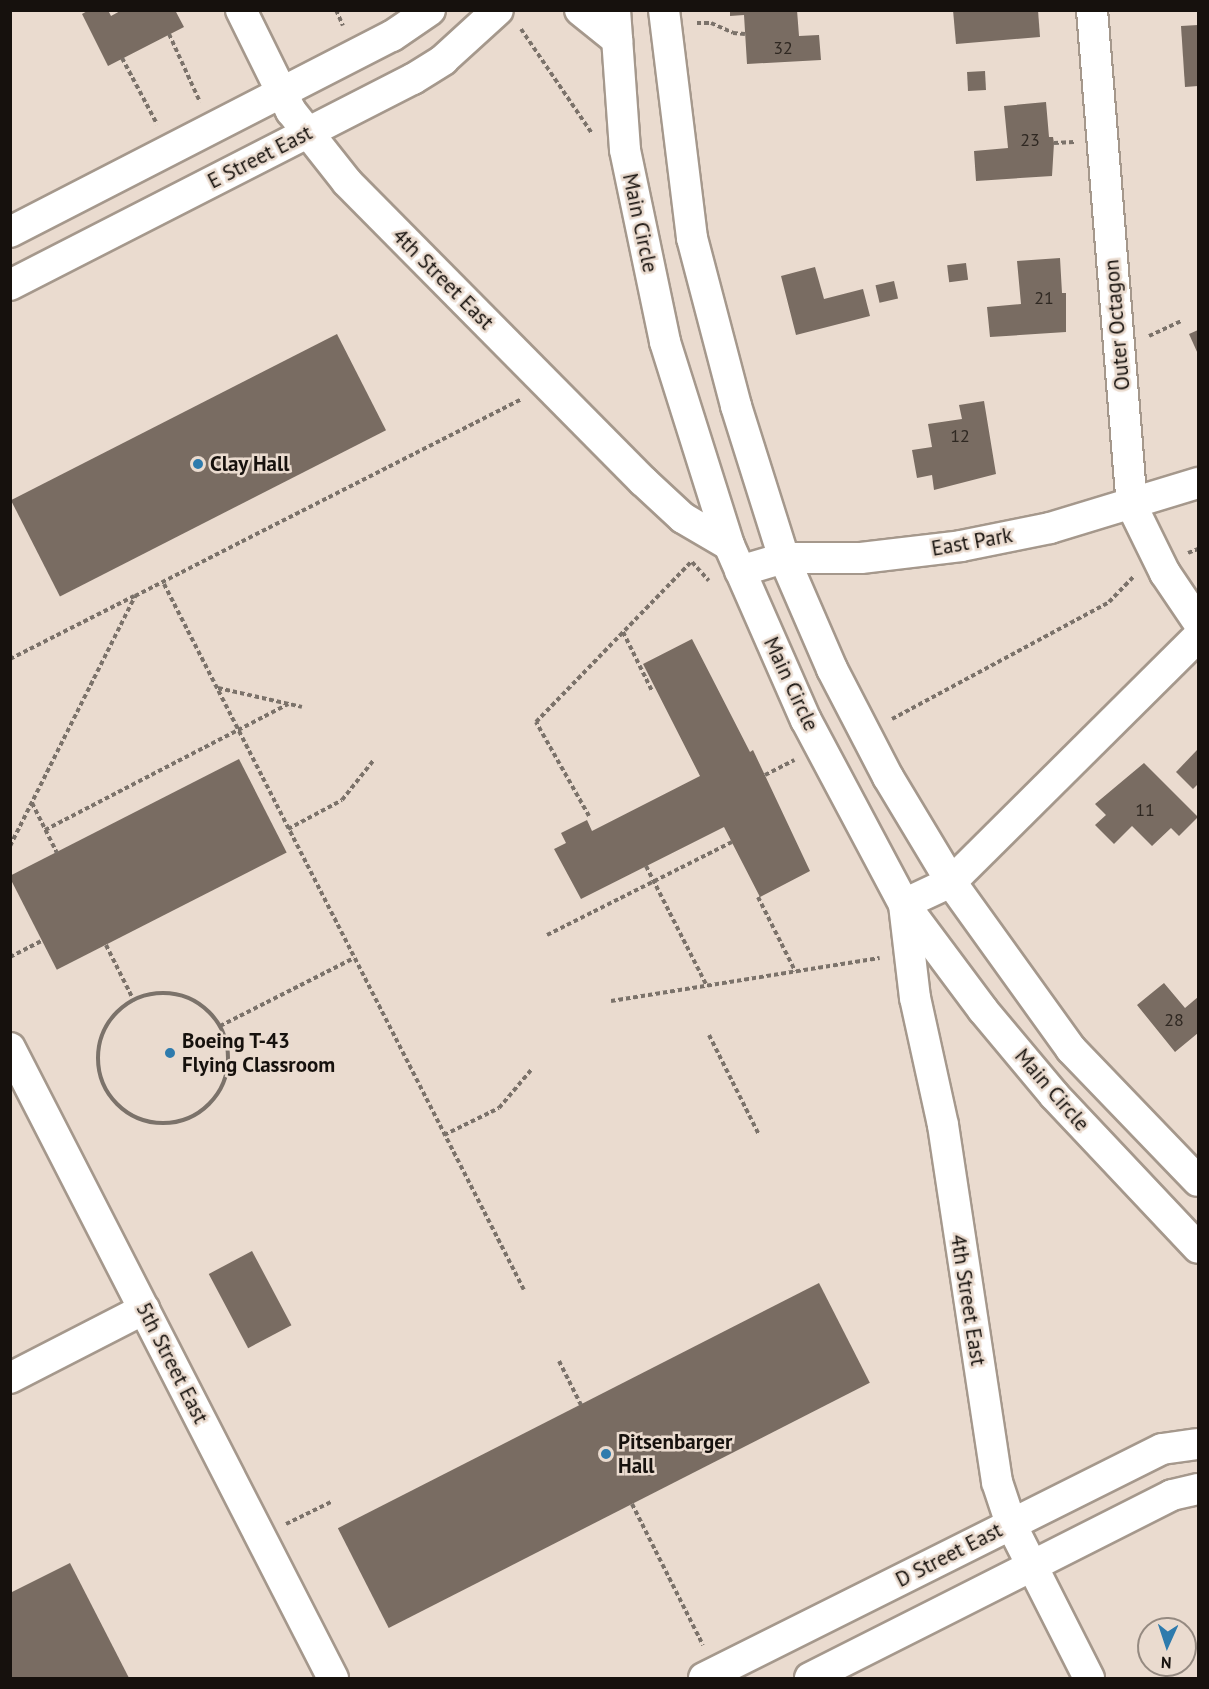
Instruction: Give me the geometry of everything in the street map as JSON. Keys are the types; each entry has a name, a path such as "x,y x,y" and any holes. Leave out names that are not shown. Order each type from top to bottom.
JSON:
{"street":[{"name":"4th Street East","path":"241,10 282,92 307,133 347,182 683,519 734,558"},
{"path":"10,232 392,36 430,10"},
{"path":"580,10 617,40"},
{"name":"Main Circle","path":"615,10 625,150 663,331 734,558 806,720 904,904 983,1010 1054,1095 1198,1248"},
{"name":"Outer Octagon","path":"1092,10 1132,506 1159,562 1198,622"},
{"name":"Main Circle","path":"665,16 692,238 736,405 783,558 866,734 951,882 1071,1049 1198,1181"},
{"name":"E Street East","path":"10,285 307,133 443,60 507,17"},
{"name":"East Park","path":"734,558 861,558 961,546 1050,528 1132,506 1198,483"},
{"path":"683,519 714,499"},
{"path":"904,904 951,882 1198,637"},
{"name":"4th Street East","path":"904,904 915,998 943,1125 997,1482 1011,1524 1089,1678"},
{"name":"5th Street East","path":"10,1048 333,1678"},
{"path":"10,1378 144,1309"},
{"name":"D Street East","path":"710,1675 1162,1449 1198,1444"},
{"path":"810,1678 1172,1496 1198,1489"}],"path":[{"path":"665,16 711,23 733,33 745,34"},
{"path":"507,17 596,140"},
{"path":"169,34 212,128"},
{"path":"122,58 171,150"},
{"path":"10,659 135,596 164,584 548,385"},
{"path":"866,734 1108,602 1142,568 1198,549"},
{"path":"589,816 536,722 692,561"},
{"path":"164,584 524,1290"},
{"path":"10,846 135,596"},
{"path":"623,632 652,691"},
{"path":"216,687 302,707"},
{"path":"45,830 288,704"},
{"path":"765,775 797,759"},
{"path":"288,829 342,800 373,761"},
{"path":"32,803 57,853"},
{"path":"547,935 732,842"},
{"path":"646,866 707,986"},
{"path":"758,897 795,972"},
{"path":"10,957 42,941"},
{"path":"106,945 134,1001"},
{"path":"220,1026 354,958"},
{"path":"163,993 183,996 202,1005 220,1026 227,1042 229,1064 222,1086 210,1105 180,1120 146,1121 125,1111 111,1097 102,1079 98,1059 110,1020 134,1001 163,993"},
{"path":"709,1035 759,1135"},
{"path":"444,1135 499,1108 531,1069"},
{"path":"559,1361 581,1405"},
{"path":"632,1504 710,1675"}],"building":[{"path":"89,10 108,10 111,16 122,10 175,10 184,27 108,66 82,14"},
{"path":"730,10 797,10 799,36 819,35 821,60 747,64 744,15 730,16"},
{"path":"953,10 1038,10 1040,37 956,44"},
{"path":"1198,25 1198,86 1185,87 1181,26"},
{"path":"985,71 986,90 968,91 967,72"},
{"path":"1046,102 1049,137 1053,137 1054,143 1052,176 976,181 974,151 1008,148 1004,106"},
{"path":"1060,258 1062,293 1066,293 1066,332 990,337 987,307 1021,304 1017,261"},
{"path":"966,263 968,280 949,282 947,265"},
{"path":"815,267 824,299 863,289 870,316 796,335 781,276"},
{"path":"894,281 898,299 880,303 875,285"},
{"path":"1198,330 1198,354 1189,334"},
{"name":"Clay Hall","path":"337,334 386,430 60,596 11,500"},
{"path":"984,401 996,474 934,490 932,475 917,478 912,450 932,447 928,424 962,419 959,405"},
{"path":"692,639 750,752 753,750 810,871 760,897 724,827 581,899 554,849 566,843 561,833 587,820 592,831 700,776 643,664"},
{"path":"1198,749 1198,784 1193,789 1176,772"},
{"path":"239,759 287,853 57,970 10,876"},
{"path":"1144,763 1198,817 1179,836 1171,828 1152,846 1132,826 1114,844 1095,825 1106,815 1095,804"},
{"path":"1164,983 1185,1008 1198,997 1198,1033 1175,1052 1137,1005"},
{"path":"252,1251 291,1325 248,1348 209,1274"},
{"name":"Pitsenbarger Hall","path":"819,1283 870,1383 389,1628 338,1528"},
{"path":"70,1563 129,1678 10,1678 10,1593"}],"place":[{"name":"Clay Hall","path":"198,464"},
{"name":"Boeing T-43 Flying Classroom","path":"170,1053"},
{"name":"Pitsenbarger Hall","path":"606,1454"}]}
